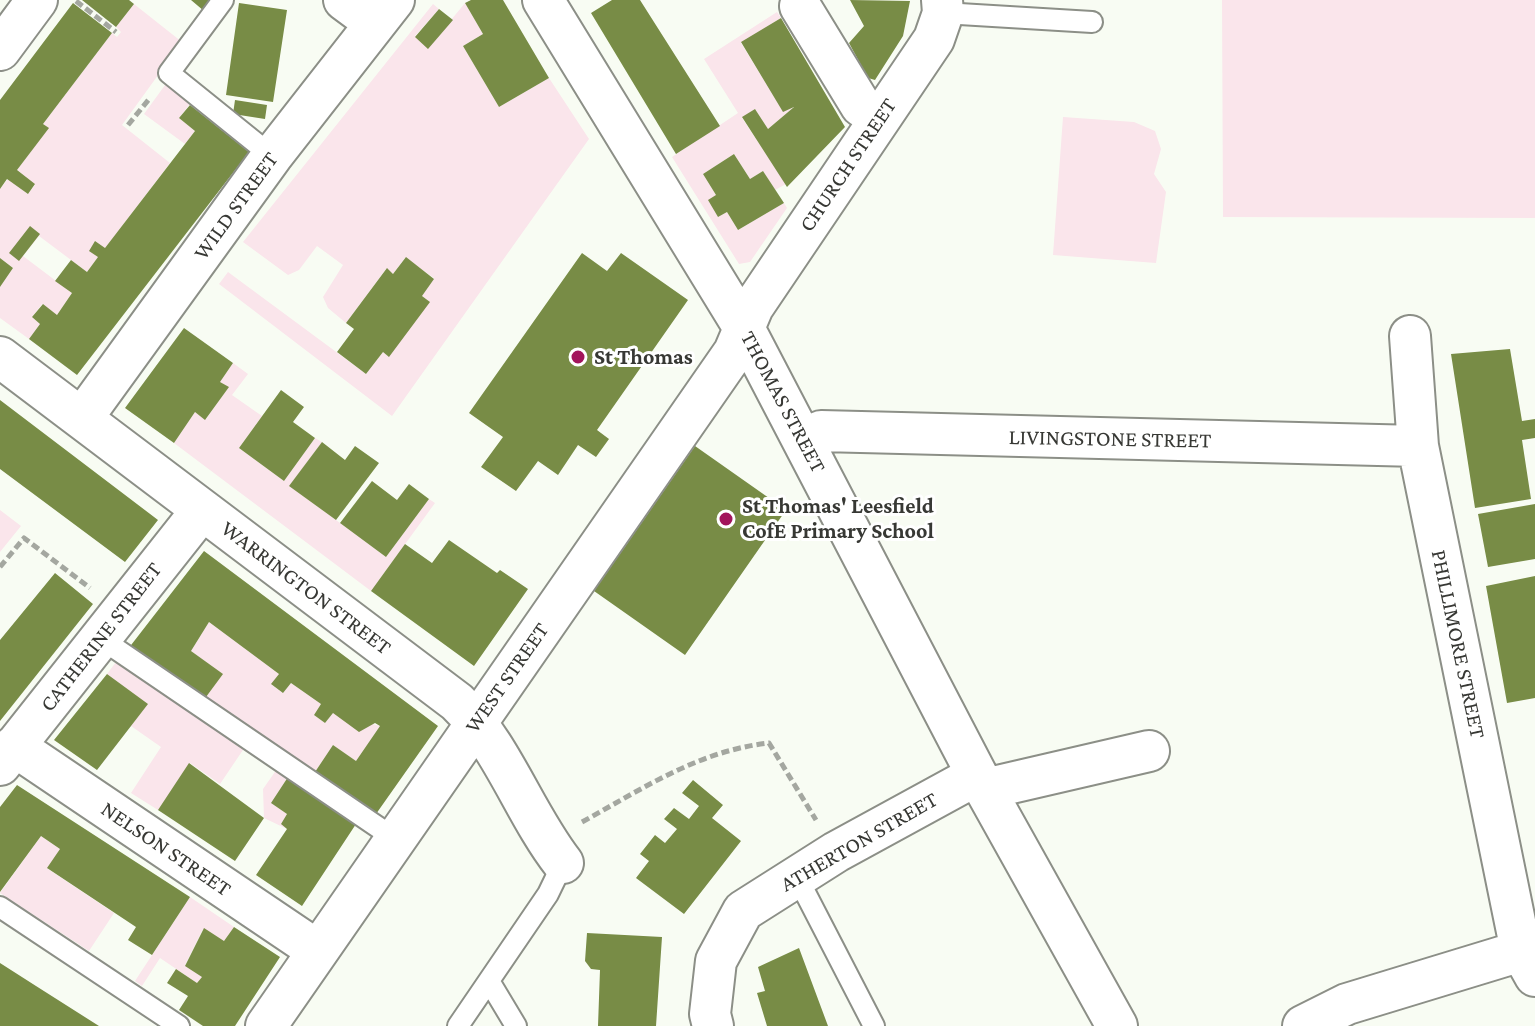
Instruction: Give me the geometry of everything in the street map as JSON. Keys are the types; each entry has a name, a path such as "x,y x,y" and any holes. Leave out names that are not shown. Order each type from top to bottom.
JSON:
{"street":[{"path":"0,50 37,0"},
{"name":"THOMAS STREET","path":"543,0 744,328 981,782 1117,1026"},
{"path":"800,6 861,106 880,118"},
{"name":"CHURCH STREET","path":"744,328 753,307 934,39 943,7"},
{"name":"WILD STREET","path":"83,417 272,156 371,8"},
{"name":"WEST STREET","path":"266,1026 734,352 744,328"},
{"name":"PHILLIMORE STREET","path":"1303,1026 1347,1004 1528,963 1418,446 1410,336"},
{"name":"WARRINGTON STREET","path":"0,357 83,417 477,721 555,852"},
{"name":"LIVINGSTONE STREET","path":"804,440 821,431 1418,446"},
{"name":"CATHERINE STREET","path":"7,756 202,510"},
{"name":"ATHERTON STREET","path":"713,1026 710,1014 716,961 743,911 836,852 981,782 1149,751"},
{"name":"NELSON STREET","path":"7,756 318,951"}],"lane":[{"path":"223,0 169,73 272,156"},
{"path":"943,7 1092,22"},
{"path":"100,638 394,838"},
{"path":"458,1026 548,894 555,852"},
{"path":"797,877 874,1026"},
{"path":"0,907 179,1026"},
{"path":"489,981 516,1026"}],"path":[{"path":"75,0 116,32"},
{"path":"0,567 24,538 92,590"},
{"path":"555,852 682,767 732,747 769,743 836,852"}],"shaded area":[{"path":"1222,0 1535,0 1535,218 1223,217"},
{"path":"465,3 483,34 463,46 499,107 549,78 589,139 392,416 219,284 228,272 366,374 383,352 388,356 429,301 422,296 434,278 405,258 393,274 386,269 346,323 328,308 323,297 343,265 317,246 299,270 288,275 243,242 433,4 439,9 415,36 428,48"},
{"path":"134,4 182,42 122,125 170,163 87,272 39,236 23,256 72,293 57,315 42,304 32,317 40,324 29,339 0,318 0,287 13,268 0,258 0,189 8,179 28,194 35,185 17,170 48,128 43,124 112,33 117,37 121,32 116,27"},
{"path":"777,12 781,18 741,43 783,111 794,107 768,129 755,109 742,118 786,184 775,190 763,171 750,179 734,154 703,174 716,195 718,217 727,212 738,230 784,203 787,208 750,262 739,264 672,157 738,113 704,59"},
{"path":"168,81 193,100 179,118 195,131 185,144 144,114"},
{"path":"1063,117 1134,122 1155,131 1161,149 1154,174 1166,192 1156,263 1053,255"},
{"path":"233,363 248,374 232,395 262,416 239,448 284,481 315,438 322,442 290,486 386,557 429,499 435,503 371,591 174,443 195,412 206,419 228,388 220,382"},
{"path":"0,510 21,526 0,552"},
{"path":"209,622 279,674 272,685 283,693 291,683 321,704 314,715 325,723 333,713 380,726 356,761 333,745 315,772 206,697 222,674 191,651"},
{"path":"116,662 245,747 220,784 190,763 158,810 131,793 161,747 131,726 147,704 107,674"},
{"path":"277,769 288,777 271,803 287,814 281,824 287,829 264,818 263,789"},
{"path":"41,836 60,849 48,869 114,913 89,951 0,893"},
{"path":"190,897 234,927 224,941 203,929 185,965 202,977 197,983 160,958 142,986 135,981"}],"building":[{"path":"82,0 129,0 134,4 116,27"},
{"path":"191,0 212,0 204,11"},
{"path":"471,0 503,0 549,78 499,107 463,46 483,34 465,3"},
{"path":"612,0 640,0 720,126 676,154 591,13"},
{"path":"850,0 910,1 903,36 875,80 868,78 849,43 864,26"},
{"path":"73,3 112,33 43,124 49,128 17,170 35,184 28,194 7,179 0,189 0,100"},
{"path":"239,3 287,10 273,102 226,95"},
{"path":"439,9 453,20 428,49 415,37"},
{"path":"781,18 845,127 787,187 742,117 755,109 768,129 794,107 783,112 741,42"},
{"path":"235,100 267,105 265,119 233,114"},
{"path":"190,105 249,152 77,375 29,339 40,324 32,317 43,304 57,315 72,293 55,281 71,260 87,272 98,257 89,251 95,241 105,248 195,131 179,118"},
{"path":"734,154 750,179 763,171 784,203 738,230 727,212 718,217 708,200 716,195 703,174"},
{"path":"30,226 40,234 19,261 9,253"},
{"name":"St Thomas","path":"582,253 607,271 621,253 688,300 597,430 609,439 596,457 578,445 558,475 538,461 516,491 481,467 503,437 469,413"},
{"path":"406,257 434,279 422,296 430,302 389,357 383,352 366,374 337,352 354,329 346,323 387,268 393,274"},
{"path":"0,258 13,268 0,287"},
{"path":"184,328 233,363 220,382 229,387 205,420 195,412 174,443 125,408"},
{"path":"1510,349 1522,421 1535,419 1535,438 1522,440 1531,499 1475,508 1451,354"},
{"path":"281,390 304,407 293,422 315,438 284,481 239,448"},
{"path":"0,400 158,520 125,562 0,469"},
{"path":"322,442 345,460 355,446 379,463 336,520 289,486"},
{"path":"695,446 786,510 685,655 594,591"},
{"path":"372,481 397,500 409,484 429,499 386,557 340,523"},
{"path":"1535,504 1535,559 1488,567 1478,514"},
{"path":"449,540 497,573 500,570 528,589 474,666 371,591 405,544 432,563"},
{"path":"204,551 438,726 376,814 315,772 333,745 356,761 380,726 375,723 359,732 333,713 325,723 314,715 321,704 291,683 283,693 271,684 279,674 209,622 191,651 223,674 206,697 128,649"},
{"path":"55,573 93,604 0,721 0,640"},
{"path":"1535,576 1535,698 1507,703 1486,586"},
{"path":"107,674 148,704 97,770 54,740"},
{"path":"189,763 264,818 235,861 158,810"},
{"path":"288,777 356,824 302,906 256,875 287,829 281,824 287,814 271,803"},
{"path":"693,780 723,805 712,818 741,841 684,914 636,878 649,861 640,854 655,835 665,843 677,829 664,819 674,808 689,819 699,806 682,793"},
{"path":"17,785 190,897 152,955 128,940 136,927 47,868 60,849 41,836 0,892 0,807"},
{"path":"234,927 280,957 235,1026 203,1026 179,1010 188,996 167,983 176,969 197,983 202,977 185,966 204,928 224,941"},
{"path":"587,933 662,937 656,1026 598,1026 600,970 591,969 585,961"},
{"path":"799,948 828,1026 767,1026 757,993 765,991 758,967"},
{"path":"0,963 36,986 99,1026 0,1026"}],"place":[{"name":"St Thomas","path":"578,357"},
{"name":"St Thomas' Leesfield CofE Primary School","path":"726,519"}]}
